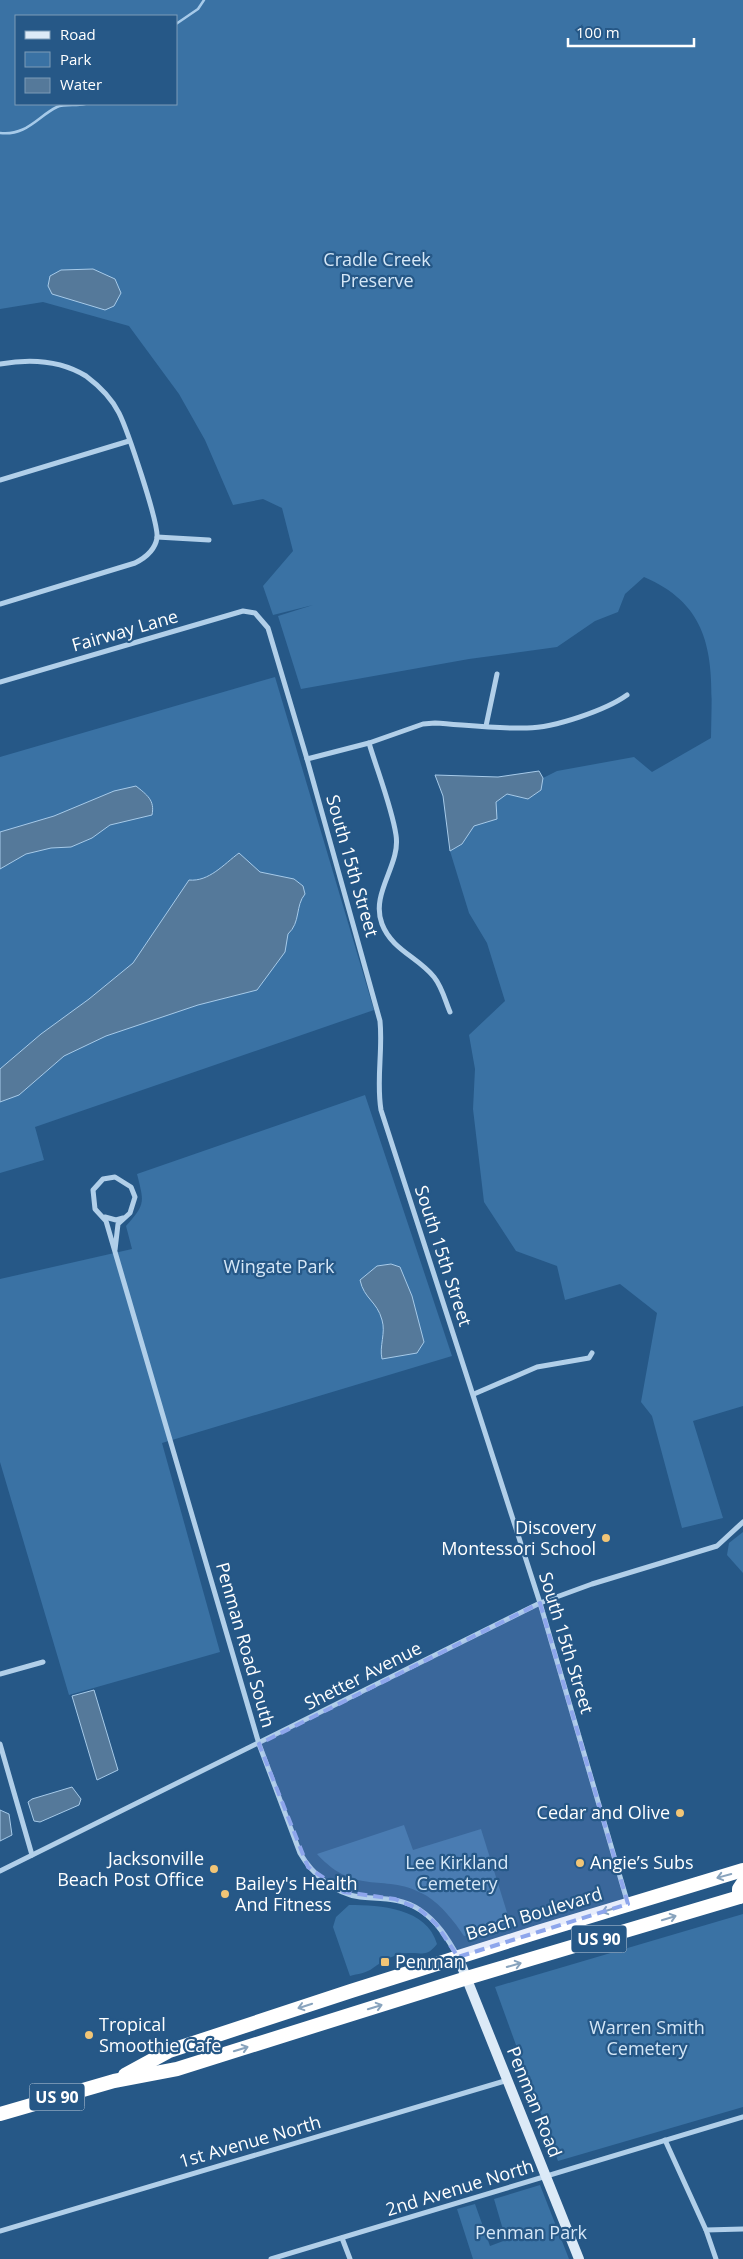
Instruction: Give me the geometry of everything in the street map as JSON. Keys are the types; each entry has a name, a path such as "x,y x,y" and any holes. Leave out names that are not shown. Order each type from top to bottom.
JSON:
{"highway":[{"name":"Beach Boulevard","path":"114,2081 169,2051 628,1904 743,1870"},
{"path":"741,1897 739,1889 743,1883"},
{"name":"US 90","path":"0,2114 114,2081 177,2069 467,1978 741,1897"}],"street":[{"path":"0,364 21,361 48,363 86,377 111,400 120,414 151,507 157,537 149,553 135,563 0,604"},
{"path":"0,480 129,442"},
{"path":"157,537 209,540"},
{"name":"Fairway Lane","path":"0,682 243,611 257,615"},
{"name":"South 15th Street","path":"257,615 268,628 307,759 380,1020 381,1052 378,1092 381,1110 540,1603 628,1904"},
{"path":"486,726 498,674"},
{"path":"307,759 369,743 423,724 436,722 529,728 549,725 613,705 628,695"},
{"path":"369,743 397,836 393,861 380,901 381,923 389,939 434,977 441,988 450,1012"},
{"name":"Penman Road South","path":"115,1250 116,1230 123,1218 130,1213 135,1197 131,1187 116,1177 103,1179 93,1190 95,1209 106,1221 259,1744 297,1844 308,1866 332,1887 358,1896 395,1899 419,1909 436,1924 458,1958"},
{"path":"100,1215 108,1219 123,1218"},
{"path":"474,1394 537,1367 589,1358 592,1353"},
{"name":"Shetter Avenue","path":"0,1871 540,1603 592,1584 717,1546 743,1522"},
{"path":"0,1674 43,1662"},
{"path":"0,1744 32,1855"},
{"name":"Penman Road","path":"458,1958 579,2259"},
{"name":"1st Avenue North","path":"0,2231 508,2080"},
{"name":"2nd Avenue North","path":"272,2259 743,2117"},
{"path":"665,2140 706,2230 716,2259"},
{"path":"706,2230 743,2229"},
{"path":"342,2238 350,2259"}],"highlighted area":[{"path":"540,1603 628,1904 458,1957 436,1924 419,1909 395,1899 344,1892 308,1867 259,1744"}],"green space":[{"name":"Cradle Creek Preserve","path":"0,0 743,0 743,1406 693,1421 723,1518 682,1528 652,1416 641,1402 657,1313 620,1284 565,1300 557,1266 516,1251 484,1202 473,1109 475,1069 469,1035 505,1001 487,943 469,913 450,851 462,844 474,826 496,819 496,802 507,794 528,799 541,790 543,778 557,771 634,757 652,772 711,738 710,665 706,644 698,624 686,606 668,590 644,577 625,594 618,612 595,621 557,647 469,659 301,689 278,616 313,605 273,615 263,586 293,551 282,508 263,499 233,505 205,440 179,394 129,326 43,302 0,309"},
{"path":"275,677 374,1010 35,1127 44,1160 0,1173 0,757"},
{"name":"Wingate Park","path":"365,1095 452,1356 162,1443 220,1652 69,1695 0,1462 0,1279 132,1249 126,1226 137,1213 142,1202 137,1174"},
{"path":"743,1532 743,1573 727,1555 729,1543"},
{"name":"Lee Kirkland Cemetery","path":"404,1825 413,1850 481,1829 510,1922 464,1936 438,1904 427,1896 398,1885 358,1880 345,1876 331,1867 317,1854"},
{"path":"349,1905 388,1908 413,1916 432,1932 437,1944 427,1953 399,1954 368,1971 350,1976 333,1927 336,1917"},
{"name":"Warren Smith Cemetery","path":"743,1914 743,2107 558,2161 495,1987"},
{"name":"Penman Park","path":"540,2185 569,2259 473,2259 457,2209 475,2204 490,2246 506,2240 494,2199"}],"water":[{"path":"93,269 115,279 121,293 114,306 105,310 52,294 48,286 50,276 61,270"},
{"path":"539,771 543,778 541,790 528,799 507,794 496,802 497,819 474,826 462,844 450,851 443,796 435,775 498,777"},
{"path":"136,786 147,795 151,802 152,815 110,825 92,838 71,847 51,848 26,854 0,869 0,832 54,816 114,791"},
{"path":"239,853 260,872 294,879 303,886 305,894 300,904 295,924 288,934 285,952 257,990 198,1005 106,1036 64,1056 19,1095 0,1102 0,1069 41,1034 89,999 133,963 189,880 196,880 210,875"},
{"path":"391,1264 400,1267 412,1296 424,1342 417,1353 382,1359 382,1320 377,1308 364,1292 360,1280 377,1266"},
{"path":"94,1690 118,1770 97,1780 72,1696"},
{"path":"72,1787 81,1799 79,1805 40,1822 34,1821 28,1802 32,1799"},
{"path":"0,1810 9,1814 12,1835 0,1841"}],"waterway":[{"path":"178,23 198,9 204,0"},
{"path":"0,133 9,133 25,128 57,107 78,105"}],"place":[{"name":"Discovery Montessori School","path":"606,1538"},
{"name":"Cedar and Olive","path":"680,1813"},
{"name":"Angie’s Subs","path":"580,1863"},
{"name":"Jacksonville Beach Post Office","path":"214,1869"},
{"name":"Bailey's Health And Fitness","path":"225,1894"},
{"name":"Penman","path":"385,1962"},
{"name":"Tropical Smoothie Cafe","path":"89,2035"}]}
